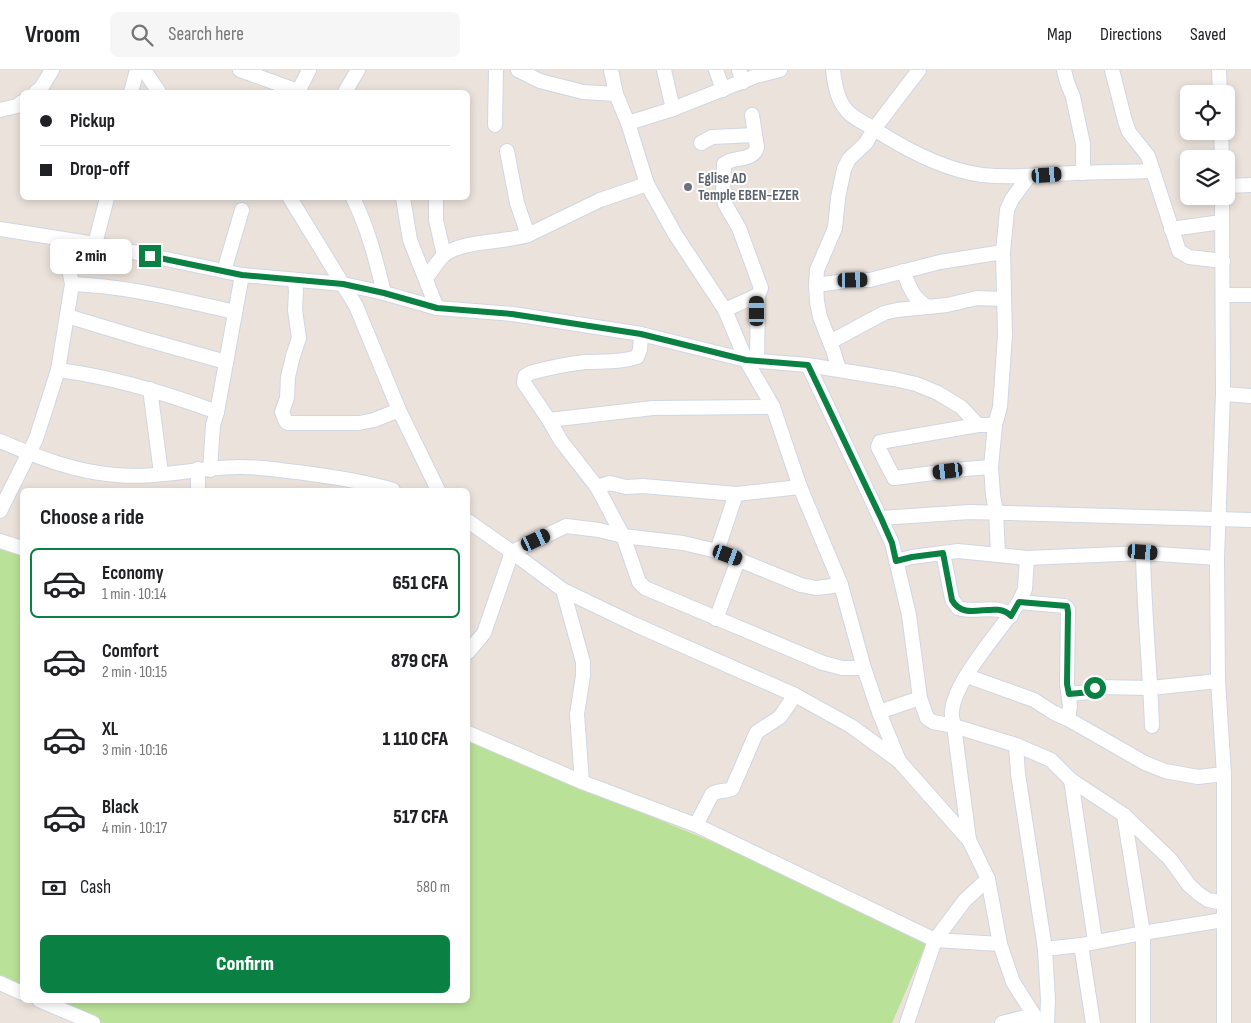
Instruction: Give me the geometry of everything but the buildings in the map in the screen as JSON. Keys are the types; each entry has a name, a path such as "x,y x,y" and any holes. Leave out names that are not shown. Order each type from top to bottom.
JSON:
{"street":[{"path":"38,90 52,70"},
{"path":"131,90 136,70"},
{"path":"144,70 158,90"},
{"path":"240,70 293,90"},
{"path":"299,90 309,70"},
{"path":"346,90 358,70"},
{"path":"495,125 496,70"},
{"path":"518,70 540,80 583,92 616,94"},
{"path":"611,70 616,94 628,123 647,184 675,234 725,310 752,360 773,407 800,487 841,585 864,668 899,761"},
{"path":"664,70 673,109"},
{"path":"716,70 723,90"},
{"path":"628,123 673,109 723,90 741,76 780,70"},
{"path":"833,70 835,89 848,111 884,136 958,170 982,175 1029,176 1153,171"},
{"path":"838,370 818,310 816,285 817,270 835,228 838,198 844,169 849,159 866,143 874,129 919,70"},
{"path":"1064,70 1066,82 1073,97 1083,144 1083,173"},
{"path":"1112,70 1125,122 1129,132 1148,156 1179,251 1189,257 1223,261"},
{"path":"1219,70 1220,85"},
{"path":"0,110 12,108 20,103"},
{"path":"752,115 756,152 750,156 726,162 723,175 725,204 739,228 761,288 758,295 752,360"},
{"path":"701,143 712,138 755,135"},
{"path":"507,151 517,203 528,235"},
{"path":"998,554 991,467 995,424 1000,407 1005,335 1003,252 1008,210 1012,199 1029,176"},
{"path":"426,278 444,255 459,247 517,239 600,200 647,184"},
{"path":"1235,186 1251,185"},
{"path":"95,244 106,200"},
{"path":"291,200 356,306 399,410 437,488"},
{"path":"354,200 364,219 370,237 384,293"},
{"path":"403,200 410,240 437,308"},
{"path":"436,200 436,220 444,255"},
{"path":"1222,205 1223,394 1217,558 1218,682 1224,774 1224,1023"},
{"path":"224,271 242,210"},
{"path":"1171,229 1222,222"},
{"path":"0,230 95,244 242,275 343,284 437,308 512,314 641,334 752,360 808,365 916,384 938,393 961,407 978,425"},
{"path":"0,511 36,439 58,370 72,284 68,264 71,240"},
{"path":"816,285 853,280 870,280 940,262 1003,252"},
{"path":"903,271 915,297 928,307"},
{"path":"199,488 217,412 242,275"},
{"path":"295,280 295,310 298,338 288,377 287,398 282,412 286,422 359,423 374,420 399,410"},
{"path":"72,284 162,296 235,312"},
{"path":"725,310 758,295"},
{"path":"1223,295 1251,295"},
{"path":"830,342 884,313 947,305 977,298 1003,299"},
{"path":"67,316 226,362"},
{"path":"641,334 640,350 636,357 629,360 566,365 530,373 525,376 524,383 561,441 597,486 623,536 639,582 645,588 823,663 842,668 864,668"},
{"path":"808,365 892,543 909,615 920,698 927,718 933,722 954,726 1016,745 1051,760 1071,780 1124,816 1170,860 1189,885 1199,894 1208,900 1224,903"},
{"path":"58,370 102,377 150,389 217,412"},
{"path":"150,389 161,473"},
{"path":"1223,394 1251,396"},
{"path":"549,420 653,408 773,407"},
{"path":"991,467 894,478 878,447 880,442 978,425 995,424"},
{"path":"0,441 66,466 94,472 134,476 237,467 268,468 350,479 386,488"},
{"path":"597,486 610,483 626,487 643,486 736,494 800,487"},
{"path":"718,551 736,494"},
{"path":"881,518 996,512 1251,520"},
{"path":"470,522 563,590 636,625 795,695 851,726 899,761 969,840 988,879 1000,944 1014,982 1036,1019 1002,1023"},
{"path":"470,650 484,633 512,552 566,526 599,530 623,536 667,541 718,551 801,585 816,588 841,585"},
{"path":"0,541 20,547"},
{"path":"896,561 958,551 1027,558 1143,552 1217,558"},
{"path":"1143,552 1152,726"},
{"path":"943,553 952,600 958,608 970,611 998,610 1011,616"},
{"path":"716,619 739,558"},
{"path":"969,840 951,713 957,693 967,676 1011,616 1019,602 1025,589 1027,558"},
{"path":"563,590 583,662 583,676 577,714 582,782"},
{"path":"1019,602 1064,606 1068,609 1067,684 1070,706 1068,719"},
{"path":"967,676 1034,700 1145,763 1165,771 1198,777 1224,774"},
{"path":"1069,694 1091,692 1096,687 1151,688 1218,682"},
{"path":"696,825 712,794 716,791 732,789 758,732 780,717 795,695"},
{"path":"879,712 920,698"},
{"path":"470,733 481,740 582,782 696,825 935,940 1000,944"},
{"path":"1016,745 1018,774 1045,949 1048,1000 1047,1023"},
{"path":"1071,780 1095,941"},
{"path":"1124,816 1143,932 1143,1023"},
{"path":"907,1023 935,940 962,904 988,879"},
{"path":"1045,949 1080,945 1143,932 1223,920"},
{"path":"1080,945 1093,1023"},
{"path":"0,983 20,992"},
{"path":"46,1003 93,1023"}],"green space":[{"path":"0,546 20,554 20,988 0,979"},
{"path":"470,741 931,933 892,1023 102,1023 55,1003 470,1003"}],"place":[{"name":"Eglise AD Temple EBEN-EZER","path":"688,187"}],"route":[{"path":"150,256 242,275 343,284 437,308 512,314 641,334 746,360 808,365 881,518 892,543 896,561 943,553 952,600 958,608 963,610 998,610 1011,616 1019,602 1067,606 1067,684 1069,694 1092,692 1095,688"}]}
